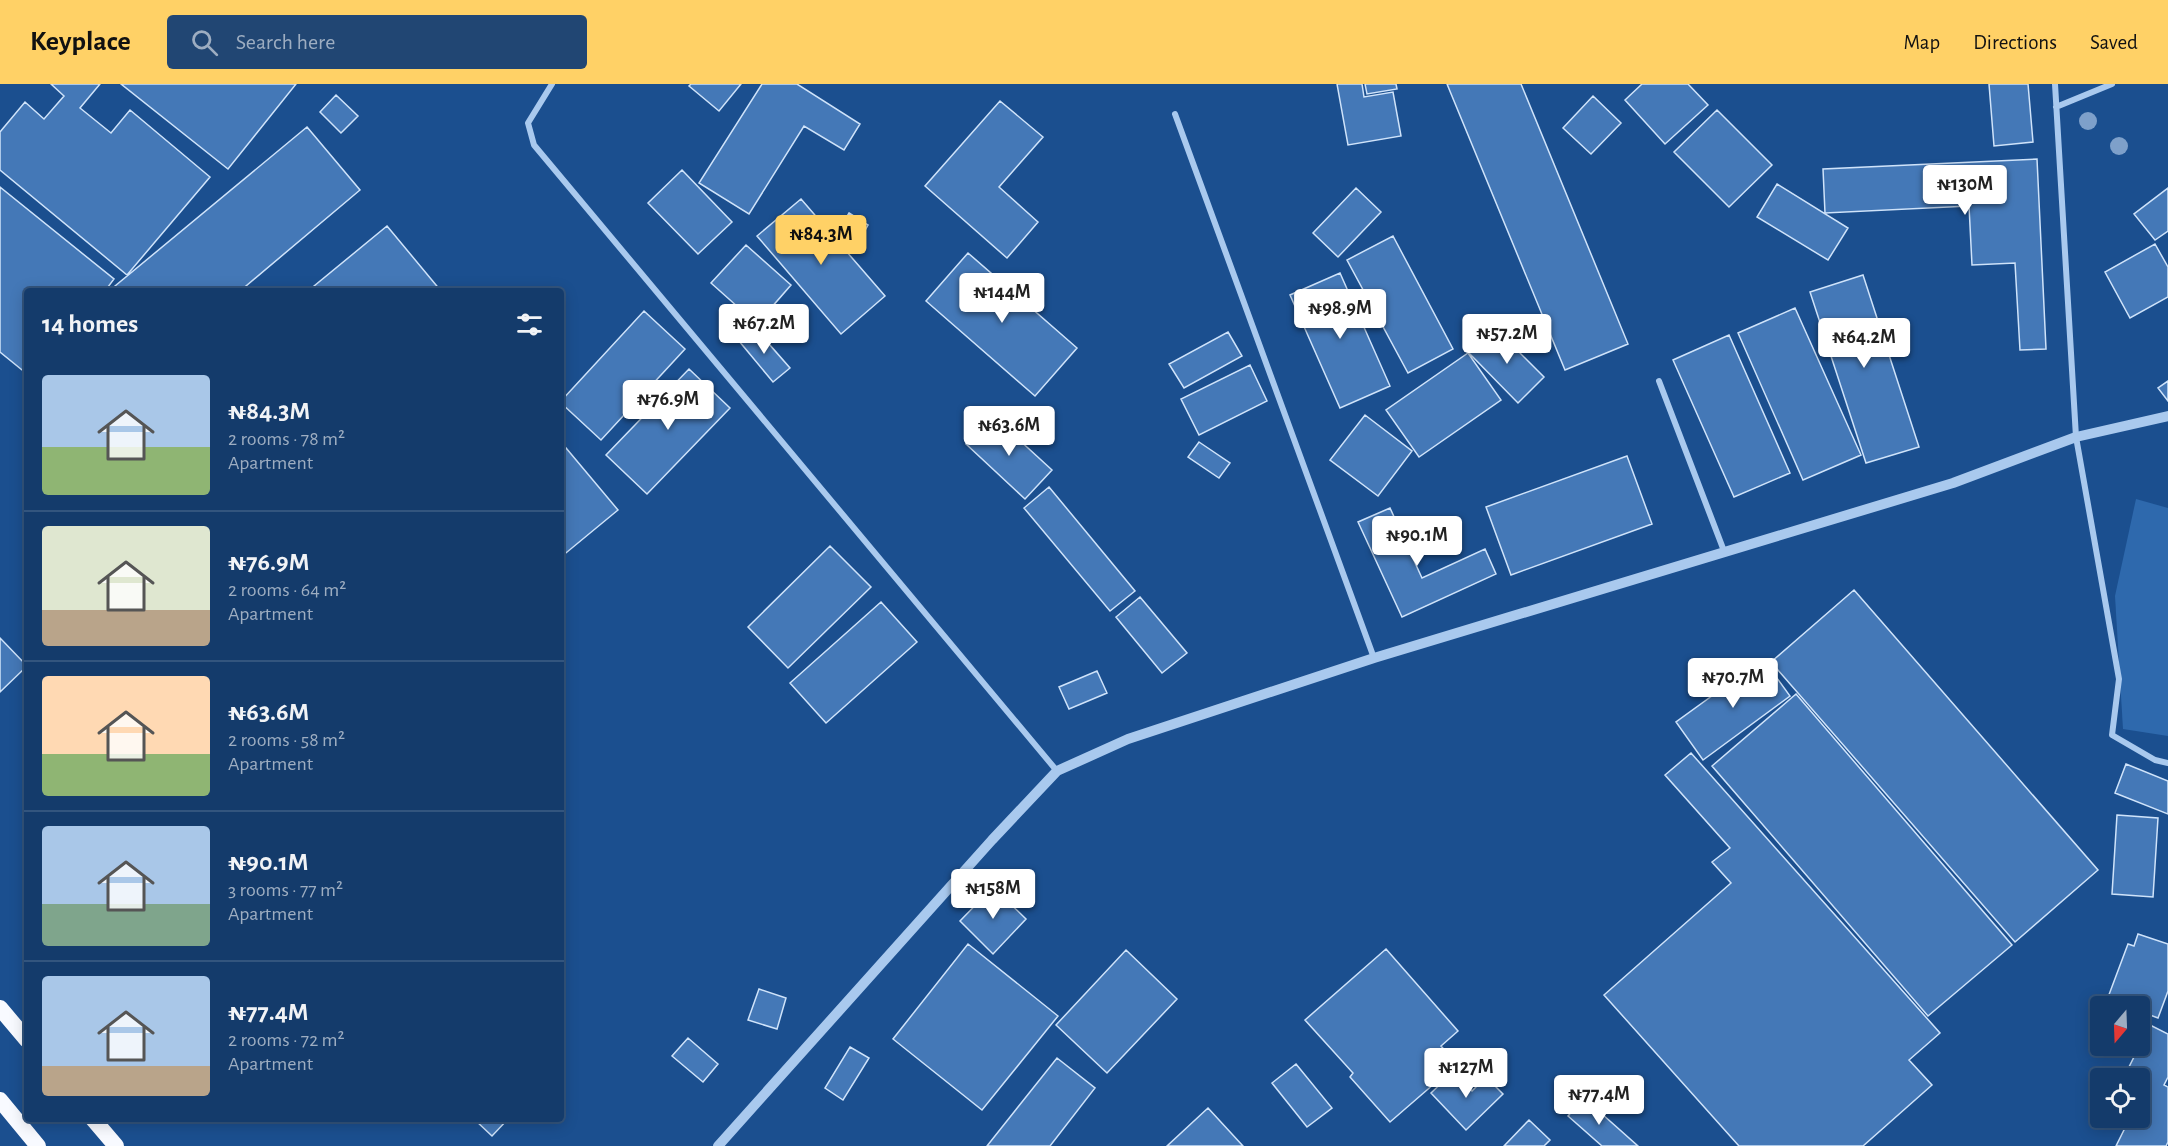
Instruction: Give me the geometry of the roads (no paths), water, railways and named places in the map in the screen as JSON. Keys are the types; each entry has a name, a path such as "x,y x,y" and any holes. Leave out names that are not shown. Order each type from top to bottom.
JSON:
{"highway":[{"path":"0,1008 24,1036"},
{"path":"0,1100 38,1146"},
{"path":"96,1122 116,1146"}],"street":[{"path":"552,84 528,123 534,145 1058,771"},
{"path":"2055,84 2076,437 2119,679 2112,735 2155,759 2168,763"},
{"path":"2056,107 2112,84"},
{"path":"1175,114 1374,658"},
{"path":"1659,381 1724,551"},
{"path":"718,1146 992,840 1058,771 1128,739 1374,658 1953,483 2076,437 2168,416"}]}
